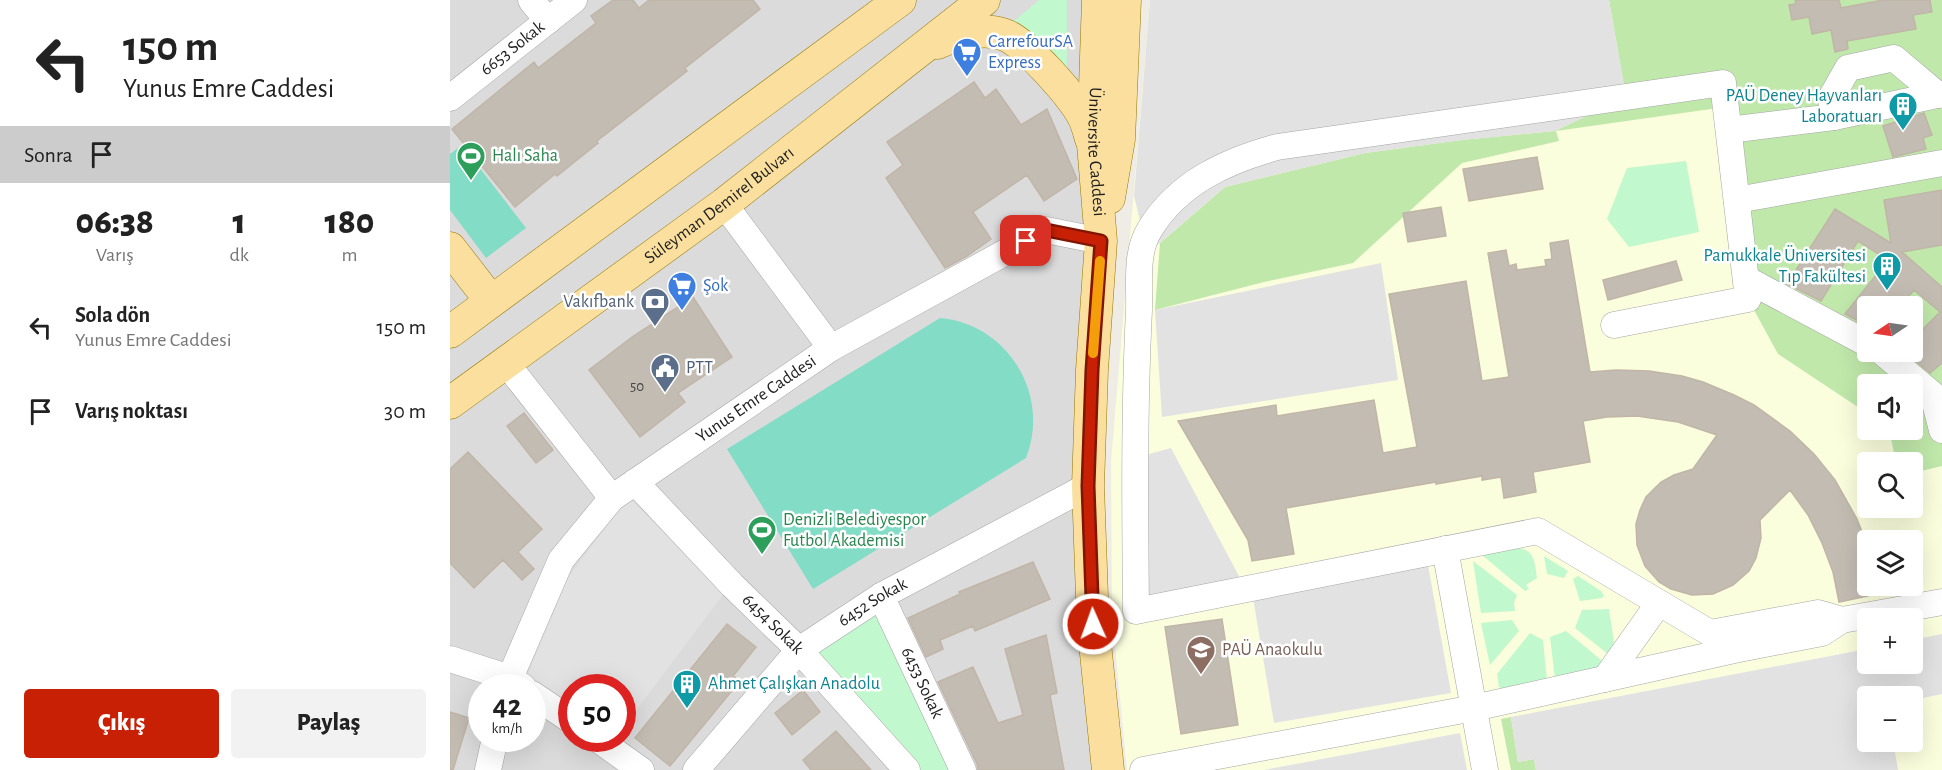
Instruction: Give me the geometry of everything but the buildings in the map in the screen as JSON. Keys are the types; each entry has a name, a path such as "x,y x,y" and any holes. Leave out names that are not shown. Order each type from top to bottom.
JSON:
{"main road":[{"path":"450,332 900,0"},
{"name":"Süleyman Demirel Bulvarı","path":"450,403 724,204 984,0"},
{"name":"Üniversite Caddesi","path":"1098,0 1093,144 1101,241 1092,370 1088,486 1093,624 1108,770"},
{"path":"1101,241 1119,139 1125,0"},
{"path":"920,50 971,32 1008,36 1040,63 1070,98 1083,116 1093,144"},
{"path":"450,249 491,301"}],"street":[{"path":"531,0 548,21"},
{"name":"6653 Sokak","path":"450,98 574,0"},
{"path":"1834,117 1831,98 1848,68 1894,58 1940,94"},
{"path":"1614,325 1748,299 1723,83 1277,147 1244,157 1206,175 1172,201 1149,230 1141,251 1136,379 1136,611 1538,531 1710,633 1818,613 1842,620"},
{"path":"1729,130 1834,117 1940,94"},
{"path":"1737,200 1942,163"},
{"path":"724,204 831,348"},
{"name":"Yunus Emre Caddesi","path":"517,674 561,560 612,498 831,348 1046,230 1101,241"},
{"path":"1746,279 1857,338"},
{"path":"1894,362 1933,395 1942,430"},
{"path":"506,363 612,498"},
{"name":"6454 Sokak","path":"636,482 732,585 799,650 907,770"},
{"name":"6452 Sokak","path":"696,770 799,650 881,596 1088,486"},
{"path":"1445,549 1485,770"},
{"name":"6453 Sokak","path":"881,596 963,770"},
{"path":"1149,769 1474,708 1734,650 1822,633 1842,620 1942,602"},
{"path":"1605,679 1659,603"},
{"path":"450,659 488,674"},
{"path":"488,770 492,752"},
{"path":"616,752 641,770"}],"shaded area":[{"path":"450,0 1100,0 1088,142 1108,770 450,770"},
{"path":"1150,0 1942,0 1942,770 1127,770 1112,616 1111,462"},
{"path":"1150,0 1609,0 1626,97 1555,131 1365,153 1225,187 1148,253 1134,196"},
{"path":"1381,263 1398,380 1162,417 1155,310"},
{"path":"1171,448 1241,580 1145,599 1138,457"},
{"path":"628,497 725,592 636,711 636,674 558,674 558,697 546,688 546,674 528,674 568,578"},
{"path":"1428,565 1451,693 1274,723 1253,598"},
{"path":"1942,634 1942,694 1923,698 1923,686 1857,686 1857,752 1895,752 1898,770 1536,770 1534,759 1518,762 1511,717 1857,651 1857,674 1923,674 1923,638"},
{"path":"1460,733 1467,770 1264,770"}],"green space":[{"path":"1039,0 1067,0 1067,68 1040,38 1013,22"},
{"path":"1609,0 1942,0 1942,466 1923,471 1923,452 1894,452 1891,440 1923,440 1923,374 1857,374 1857,406 1778,354 1748,299 1725,107 1556,131 1559,141 1462,163 1353,263 1264,282 1155,310 1160,243 1225,187 1365,153 1461,140 1555,131 1626,97"},
{"name":"Halı Saha","path":"462,145 526,228 486,258 450,210 450,154"},
{"path":"1686,161 1699,232 1629,247 1607,219 1627,168"},
{"path":"940,318 964,323 986,334 1004,348 1018,367 1028,388 1033,410 1032,434 1026,458 813,589 727,449"},
{"path":"1517,548 1531,554 1536,568 1537,578 1526,585 1529,589 1525,591 1482,555"},
{"path":"1544,556 1568,571 1564,578 1547,574"},
{"path":"1473,561 1517,595 1514,603 1515,611 1481,613"},
{"path":"1578,576 1601,591 1604,596 1580,601 1573,579"},
{"path":"881,596 963,770 907,770 799,650"},
{"path":"1609,609 1615,650 1613,658 1575,628 1582,610"},
{"path":"1512,620 1519,631 1490,665 1481,623"},
{"path":"1566,631 1606,664 1600,669 1555,679 1550,637"},
{"path":"1530,633 1543,640 1547,681 1508,691 1499,687 1497,674"},
{"path":"1511,717 1518,762 1534,759 1536,770 1511,770 1501,719"}],"slow traffic":[{"path":"1093,353 1100,261"}],"place":[{"name":"CarrefourSA Express","path":"967,78"},
{"name":"PAÜ Deney Hayvanları Laboratuarı","path":"1903,132"},
{"name":"Halı Saha","path":"471,182"},
{"name":"Pamukkale Üniversitesi Tıp Fakültesi","path":"1887,292"},
{"name":"Şok","path":"682,312"},
{"name":"Vakıfbank","path":"655,328"},
{"name":"PTT","path":"665,394"},
{"name":"Denizli Belediyespor Futbol Akademisi","path":"762,556"},
{"name":"PAÜ Anaokulu","path":"1201,676"},
{"name":"Ahmet Çalışkan Anadolu","path":"687,710"}],"route":[{"path":"1026,241 1046,230 1101,241 1092,370 1088,486 1093,624"}]}
